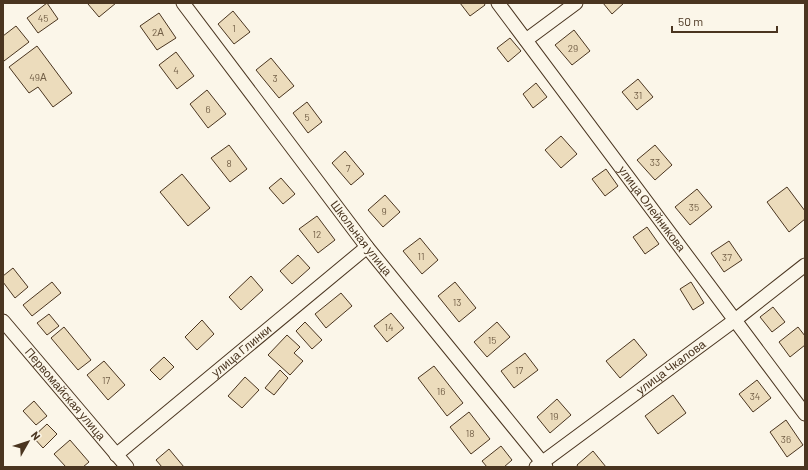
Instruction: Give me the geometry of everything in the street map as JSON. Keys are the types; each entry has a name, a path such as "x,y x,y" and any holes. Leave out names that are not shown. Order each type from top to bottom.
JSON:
{"street":[{"name":"Школьная улица","path":"183,3 367,247 542,465"},
{"name":"улица Олейникова","path":"498,3 805,414"},
{"path":"526,40 576,3"},
{"name":"улица Глинки","path":"116,455 367,247"},
{"name":"улица Чкалова","path":"542,465 805,265"},
{"name":"Первомайская улица","path":"3,322 127,467"}],"building":[{"path":"47,3 58,19 38,33 27,18"},
{"path":"116,3 99,17 88,4"},
{"path":"460,3 484,3 485,5 470,16"},
{"path":"603,3 624,3 612,14"},
{"path":"233,11 250,32 234,44 218,24"},
{"path":"159,13 176,38 157,50 140,26"},
{"path":"16,26 29,42 4,61 3,36"},
{"path":"574,30 590,51 572,65 555,45"},
{"path":"510,38 521,51 508,62 497,48"},
{"path":"37,46 72,93 53,107 38,87 29,93 9,67"},
{"path":"176,52 194,76 177,89 159,65"},
{"path":"271,58 294,86 279,98 256,70"},
{"path":"638,79 653,97 637,110 622,92"},
{"path":"536,83 547,97 533,108 523,94"},
{"path":"207,90 226,114 208,128 190,104"},
{"path":"307,102 322,122 308,133 293,113"},
{"path":"561,136 577,154 561,168 545,150"},
{"path":"229,145 247,169 230,182 211,158"},
{"path":"655,145 672,165 655,180 637,160"},
{"path":"345,151 364,174 351,185 332,163"},
{"path":"606,169 618,186 605,196 592,179"},
{"path":"182,174 210,208 188,226 160,192"},
{"path":"281,178 295,194 283,204 269,188"},
{"path":"787,187 805,211 805,219 789,232 767,202"},
{"path":"697,189 712,207 690,225 675,207"},
{"path":"385,195 400,212 383,227 368,210"},
{"path":"317,216 335,240 318,253 299,229"},
{"path":"647,227 659,244 645,254 633,237"},
{"path":"420,238 438,260 422,274 403,251"},
{"path":"729,241 742,260 724,272 711,253"},
{"path":"298,255 310,268 292,284 280,271"},
{"path":"13,268 28,287 15,298 3,282 3,276"},
{"path":"251,276 263,290 241,310 229,297"},
{"path":"52,282 61,293 32,316 23,305"},
{"path":"455,282 476,308 459,322 438,296"},
{"path":"691,282 704,303 693,310 680,289"},
{"path":"341,293 352,306 326,328 315,314"},
{"path":"773,307 785,322 772,332 760,317"},
{"path":"391,313 404,328 387,342 374,326"},
{"path":"49,314 59,326 47,335 37,323"},
{"path":"202,320 214,334 197,350 185,337"},
{"path":"305,322 322,340 312,349 296,331"},
{"path":"497,322 510,337 487,357 474,342"},
{"path":"64,327 91,360 78,370 51,338"},
{"path":"798,327 805,336 805,345 790,357 779,342"},
{"path":"287,335 300,347 294,353 303,361 290,375 268,355"},
{"path":"634,339 647,355 620,378 606,361"},
{"path":"525,353 538,370 514,388 501,371"},
{"path":"164,357 174,367 160,380 150,370"},
{"path":"104,361 125,385 108,400 87,375"},
{"path":"434,366 463,403 447,416 418,378"},
{"path":"280,370 288,378 274,395 265,388"},
{"path":"245,377 259,390 242,408 228,396"},
{"path":"757,380 771,398 753,412 739,394"},
{"path":"673,395 686,413 658,434 645,416"},
{"path":"557,399 571,415 550,433 537,417"},
{"path":"34,401 47,416 36,425 23,411"},
{"path":"469,412 490,439 471,454 450,427"},
{"path":"786,420 803,445 787,457 770,432"},
{"path":"47,424 57,434 43,448 33,437"},
{"path":"70,440 89,462 83,467 66,467 54,454"},
{"path":"501,446 512,460 504,467 487,467 482,461"},
{"path":"169,449 184,467 162,467 156,460"},
{"path":"593,451 606,467 578,467 577,465"}]}
